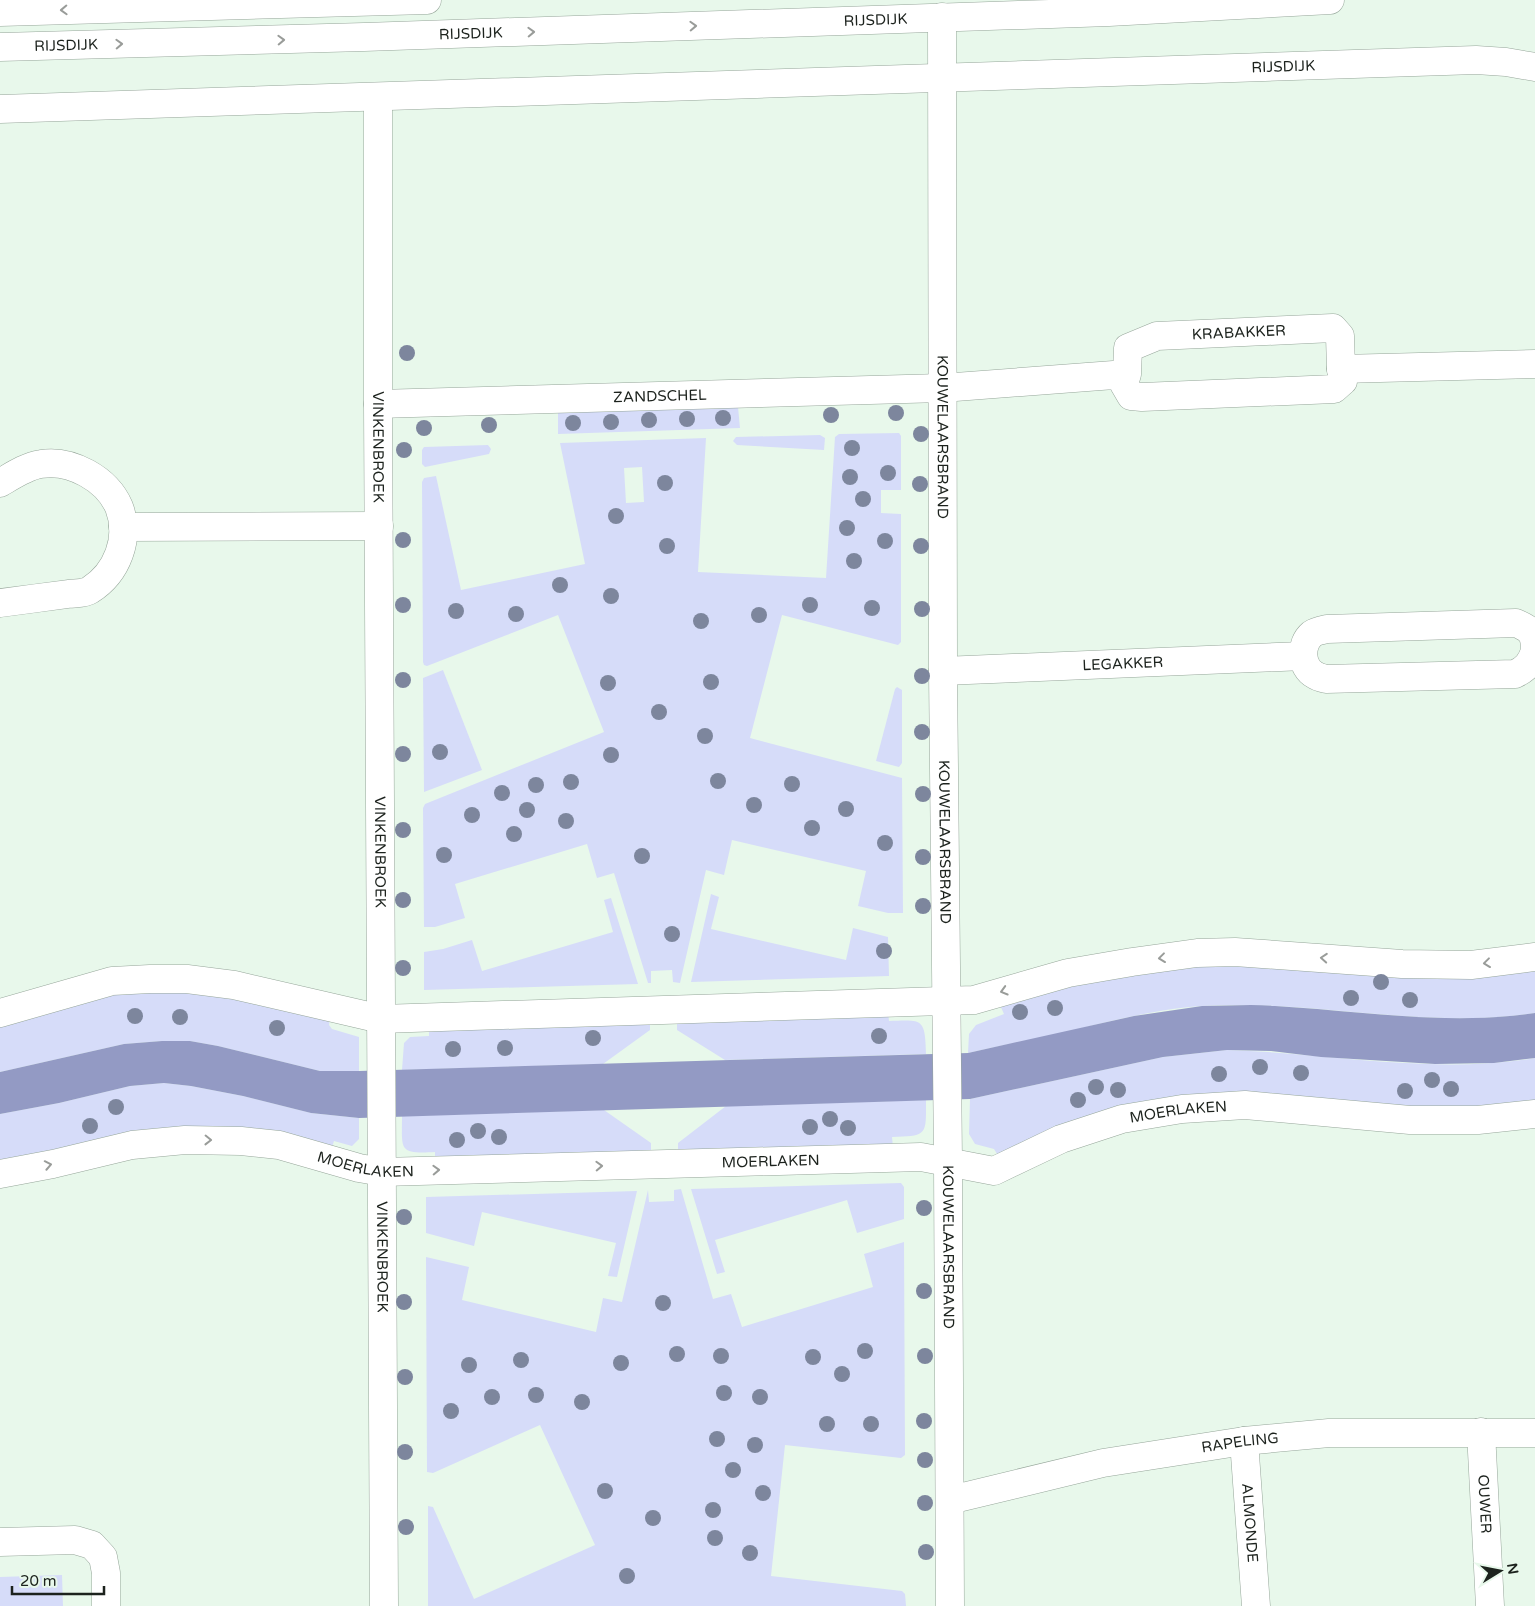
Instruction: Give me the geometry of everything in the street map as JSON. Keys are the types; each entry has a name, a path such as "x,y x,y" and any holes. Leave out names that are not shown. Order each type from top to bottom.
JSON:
{"street":[{"path":"0,12 428,0"},
{"name":"RIJSDIJK","path":"0,47 364,38 942,9 1109,12 1330,0"},
{"path":"941,78 942,9"},
{"name":"RIJSDIJK","path":"0,109 1476,60 1506,62 1535,67"},
{"name":"KOUWELAARSBRAND","path":"941,78 950,1606"},
{"name":"VINKENBROEK","path":"378,97 384,1606"},
{"name":"KRABAKKER","path":"1333,328 1340,336 1343,381 1334,389 1142,397 1131,396 1124,384 1127,374 1128,348 1157,336 1333,328"},
{"path":"1341,369 1535,364"},
{"path":"942,388 1127,374"},
{"name":"ZANDSCHEL","path":"378,404 942,388"},
{"path":"0,483 13,475 40,464 63,464 87,473 106,489 119,507 123,527 121,552 108,576 88,591 0,603"},
{"path":"123,527 379,526"},
{"path":"1535,647 1534,637 1528,628 1516,622 1327,628 1313,633 1306,642 1303,656 1306,667 1314,675 1326,679 1515,674 1524,670 1532,662 1535,651"},
{"name":"LEGAKKER","path":"943,671 1303,656"},
{"path":"0,1013 112,981 187,979 234,985 382,1018 974,1000 1068,973 1197,953 1235,952 1402,964 1471,964 1535,957"},
{"name":"MOERLAKEN","path":"0,1174 53,1164 132,1145 185,1140 279,1144 327,1160 382,1172 921,1157 994,1171 1061,1139 1122,1119 1182,1109 1245,1106 1410,1120 1478,1120 1535,1114"},
{"name":"OUWER","path":"1481,1432 1490,1606"},
{"name":"RAPELING","path":"950,1500 1103,1463 1244,1441 1329,1433 1535,1433"},
{"name":"ALMONDE","path":"1244,1441 1256,1606"},
{"path":"0,1542 75,1540 92,1545 103,1557 106,1573 106,1606"}],"shaded area":[{"path":"738,407 740,428 558,434 558,412"},
{"path":"899,433 901,436 901,490 881,490 881,513 901,514 901,642 898,645 782,615 750,738 902,778 903,913 888,913 858,906 866,871 732,840 724,875 706,870 680,983 673,982 672,970 651,971 651,983 648,983 614,873 597,878 587,844 455,884 465,918 435,927 424,927 423,808 425,804 604,732 558,615 427,666 424,665 422,482 424,478 436,476 461,590 585,564 560,443 706,438 698,572 826,578 835,437 839,434","holes":["642,467 644,502 626,503 624,468"]},
{"path":"820,435 825,438 824,450 737,445 733,441 736,437"},
{"path":"488,445 491,449 489,454 425,467 422,464 422,450 424,447"},
{"path":"443,670 482,770 424,792 423,678"},
{"path":"897,687 902,690 902,763 899,767 876,761"},
{"path":"711,894 719,897 711,929 846,960 853,928 888,937 889,976 691,982"},
{"path":"611,898 638,984 424,990 424,952 443,949 472,940 482,971 613,932 604,900"},
{"path":"1168,965 1535,967 1535,1013 1452,1018 1244,1005 1202,1006 1114,1020 968,1053 969,1034 976,1025 1004,1014 1000,1005 1021,997"},
{"path":"110,990 196,990 330,1018 329,1025 332,1029 359,1037 359,1071 320,1071 218,1046 190,1041 162,1041 124,1044 0,1072 0,1022"},
{"path":"1266,1005 1437,1018 1502,1017 1535,1013 1535,1058 1494,1063 1435,1064 1321,1057 1271,1051 1227,1050 1163,1057 970,1099 359,1118 311,1113 243,1096 164,1083 130,1086 59,1103 0,1114 0,1072 124,1044 190,1041 320,1071 968,1053 1134,1016 1202,1006"},
{"path":"888,1012 889,1021 915,1022 923,1027 926,1054 725,1060 677,1030 677,1019"},
{"path":"650,1019 650,1030 603,1064 402,1070 404,1043 410,1037 429,1036 429,1026"},
{"path":"1227,1050 1420,1064 1497,1063 1535,1058 1535,1104 1450,1110 1268,1097 999,1157 994,1149 975,1144 969,1134 970,1099 1163,1057"},
{"path":"164,1083 243,1096 311,1113 359,1118 359,1139 352,1146 334,1141 331,1150 280,1136 0,1165 0,1114 59,1103 130,1086"},
{"path":"926,1100 925,1127 919,1134 892,1137 893,1147 678,1153 678,1143 726,1106"},
{"path":"604,1110 651,1143 651,1154 435,1161 435,1152 414,1152 405,1148 403,1143 402,1116"},
{"path":"901,1183 904,1187 904,1219 857,1233 847,1200 715,1240 725,1272 717,1274 691,1189"},
{"path":"681,1189 713,1299 731,1294 742,1327 873,1287 864,1254 904,1242 905,1455 901,1458 785,1445 771,1576 902,1591 905,1594 906,1606 428,1606 428,1506 433,1507 474,1599 595,1545 540,1425 433,1473 427,1472 426,1257 469,1267 462,1300 596,1332 603,1298 622,1302 648,1190 649,1202 674,1201 674,1190"},
{"path":"637,1191 617,1277 608,1276 616,1243 482,1212 474,1246 426,1233 426,1197"},
{"path":"62,1575 63,1606 0,1606 0,1577"}]}
